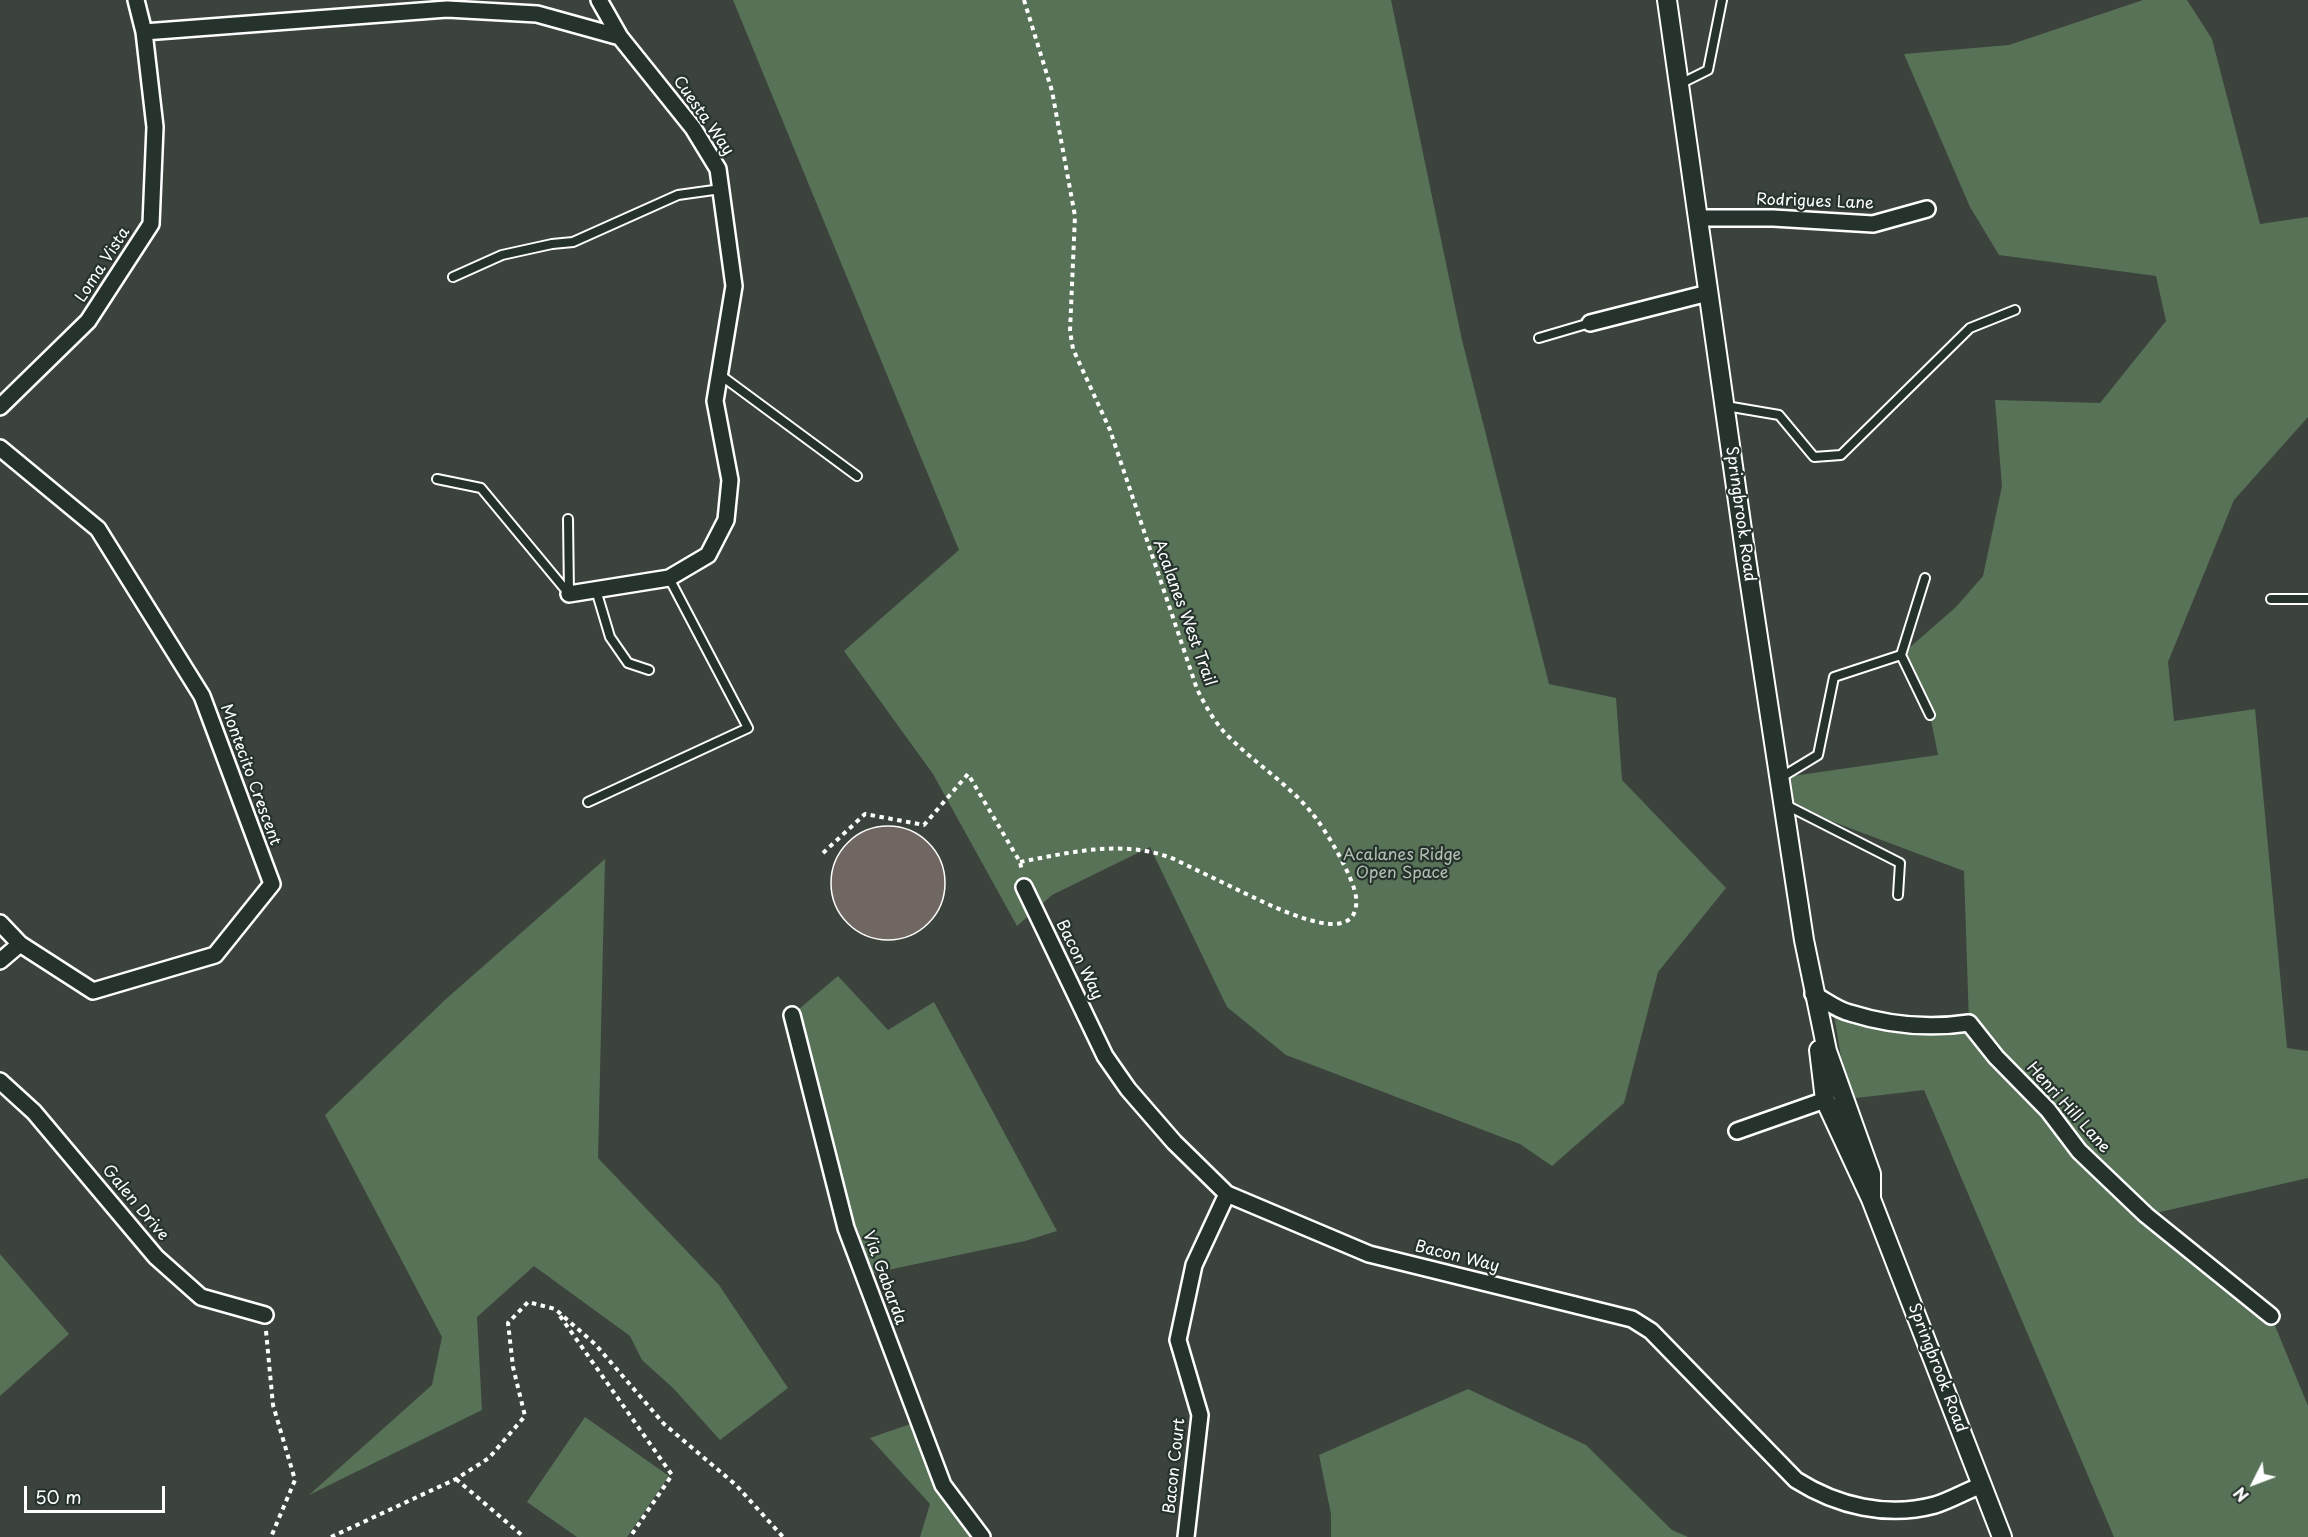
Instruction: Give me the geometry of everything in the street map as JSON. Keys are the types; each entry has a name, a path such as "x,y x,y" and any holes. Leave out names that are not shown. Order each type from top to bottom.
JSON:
{"street":[{"name":"Loma Vista","path":"0,407 88,321 151,224 155,127 144,32 136,0"},
{"name":"Cuesta Way","path":"569,594 669,578 708,555 726,520 730,480 715,401 734,286 718,169 693,128 620,37 599,0"},
{"name":"Springbrook Road","path":"1667,0 1724,406 1813,994 1836,1081 1871,1174 1871,1199"},
{"path":"144,32 447,9 537,14 620,37"},
{"name":"Rodrigues Lane","path":"1699,218 1773,218 1873,224 1927,208"},
{"path":"1590,323 1708,293"},
{"name":"Montecito Crescent","path":"0,448 98,529 202,696 272,884 215,955 93,991 20,944"},
{"name":"Bacon Way","path":"1024,887 1105,1056 1128,1089 1174,1142 1227,1194 1369,1254 1632,1319 1651,1331 1796,1480 1819,1495 1855,1506 1885,1511 1935,1504 1982,1485"},
{"path":"0,923 20,944 0,961"},
{"name":"Henri Hill Lane","path":"1813,994 1848,1013 1897,1023 1938,1028 1969,1023 1996,1057 2048,1110 2079,1151 2146,1215 2271,1316"},
{"name":"Via Gabarda","path":"792,1015 846,1228 943,1485 982,1537"},
{"name":"Springbrook Road","path":"1820,1027 1819,1062 1825,1100 1871,1199 2002,1537"},
{"name":"Galen Drive","path":"0,1081 34,1112 156,1257 201,1297 265,1315"},
{"path":"1737,1131 1825,1100"},
{"name":"Bacon Court","path":"1186,1537 1200,1415 1178,1340 1194,1265 1227,1194"}],"lane":[{"path":"1680,84 1708,70 1722,0"},
{"path":"453,278 502,255 552,244 573,242 678,195 721,189"},
{"path":"1724,406 1779,415 1814,457 1841,455 1970,328 2015,310"},
{"path":"1539,338 1590,323"},
{"path":"719,374 857,476"},
{"path":"436,479 481,488 569,594"},
{"path":"568,519 569,594"},
{"path":"588,802 748,728 669,578"},
{"path":"1925,578 1901,655 1930,715"},
{"path":"596,590 610,637 628,663 649,670"},
{"path":"2271,599 2308,599"},
{"path":"1779,778 1818,755 1834,677 1901,655"},
{"path":"1783,803 1900,863 1898,895"}],"path":[{"name":"Acalanes West Trail","path":"823,853 865,814 924,825 968,774 1020,862 1076,851 1132,847 1174,859 1298,918 1323,924 1341,923 1350,920 1357,909 1356,893 1337,853 1313,814 1229,737 1209,712 1197,689 1110,430 1073,349 1070,331 1075,216 1052,91 1024,0"},
{"path":"331,1537 456,1479 489,1458 525,1416 513,1367 507,1323 528,1302 555,1309 595,1344 664,1424 736,1485 783,1537"},
{"path":"555,1309 672,1475 630,1537"},
{"path":"265,1315 273,1405 295,1480 271,1537"},
{"path":"456,1479 524,1537"}],"green space":[{"name":"Acalanes Ridge Open Space","path":"733,0 1391,0 1462,340 1549,684 1616,698 1622,780 1726,888 1658,972 1624,1103 1552,1166 1520,1144 1286,1055 1227,1007 1150,847 1052,895 1017,926 933,774 844,651 959,550"},
{"path":"2143,0 2187,0 2212,39 2260,224 2308,217 2308,417 2234,500 2168,662 2174,721 2255,709 2287,1048 2308,1051 2308,1178 2147,1215 2271,1316 2308,1406 2308,1537 2114,1537 1924,1090 1848,1099 1833,1009 1848,1013 1969,1023 1964,871 1783,803 1779,778 1938,755 1930,715 1901,655 1956,607 1983,576 2002,486 1995,400 2100,403 2166,321 2156,276 1999,255 1970,207 1904,54 2009,45"},
{"path":"605,859 598,1158 719,1285 788,1388 720,1440 673,1388 642,1360 630,1336 534,1266 477,1317 482,1410 309,1495 432,1385 442,1337 325,1115 446,999"},
{"path":"838,976 888,1030 934,1002 1057,1231 1025,1241 864,1275 792,1015"},
{"path":"0,1254 69,1334 0,1396"},
{"path":"1468,1389 1586,1445 1672,1530 1688,1537 1331,1537 1331,1514 1319,1455"},
{"path":"585,1417 669,1476 627,1537 577,1537 527,1502"},
{"path":"919,1421 943,1485 982,1537 920,1537 930,1504 870,1438"}],"building":[{"path":"888,826 910,830 929,842 941,861 945,883 941,905 929,924 910,936 888,940 866,936 847,924 835,905 831,883 835,861 847,842 866,830"}]}
